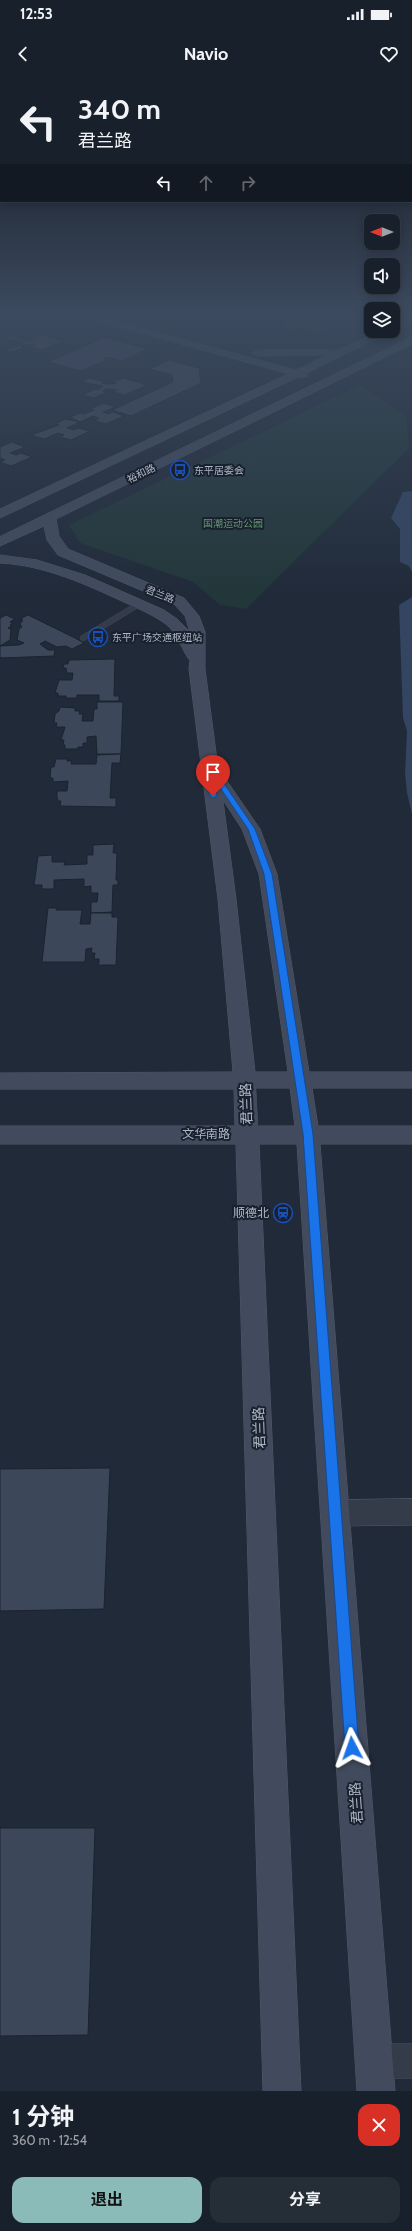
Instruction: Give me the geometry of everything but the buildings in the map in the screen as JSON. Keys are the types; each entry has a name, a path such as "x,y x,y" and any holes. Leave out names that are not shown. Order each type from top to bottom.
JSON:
{"street":[{"name":"裕和路","path":"0,514 222,409"},
{"name":"裕和路","path":"0,542 271,409"},
{"path":"0,509 14,508"},
{"name":"君兰路","path":"50,517 50,532 54,545 63,552 179,601 190,610 195,618 198,634 197,669 227,899 245,1082 252,1228 282,2091"},
{"path":"0,559 29,561 51,568 139,604 174,622 184,633 197,669"},
{"name":"君兰路","path":"209,767 251,829 268,874 308,1134 375,2076"},
{"path":"0,1081 245,1082 412,1080"},
{"name":"文华南路","path":"0,1136 247,1134 412,1135"},
{"path":"335,1512 412,1512"},
{"path":"375,2076 412,2061"}],"lane":[{"path":"82,638 139,604"}],"green space":[{"name":"国潮运动公园","path":"310,409 395,409 406,416 409,448 246,609 220,605 193,582 80,543 69,525"}],"water":[{"path":"412,491 412,572 409,566 400,562 400,529 391,518 403,492"},
{"path":"412,597 412,814 407,793 405,773 407,731 403,718 399,605"}],"place":[{"name":"东平居委会","path":"180,470"},
{"name":"东平广场交通枢纽站","path":"98,637"},
{"name":"顺德北","path":"283,1213"}],"route":[{"path":"213,796 209,767 251,829 268,874 301,1081 308,1134 352,1748"}]}
